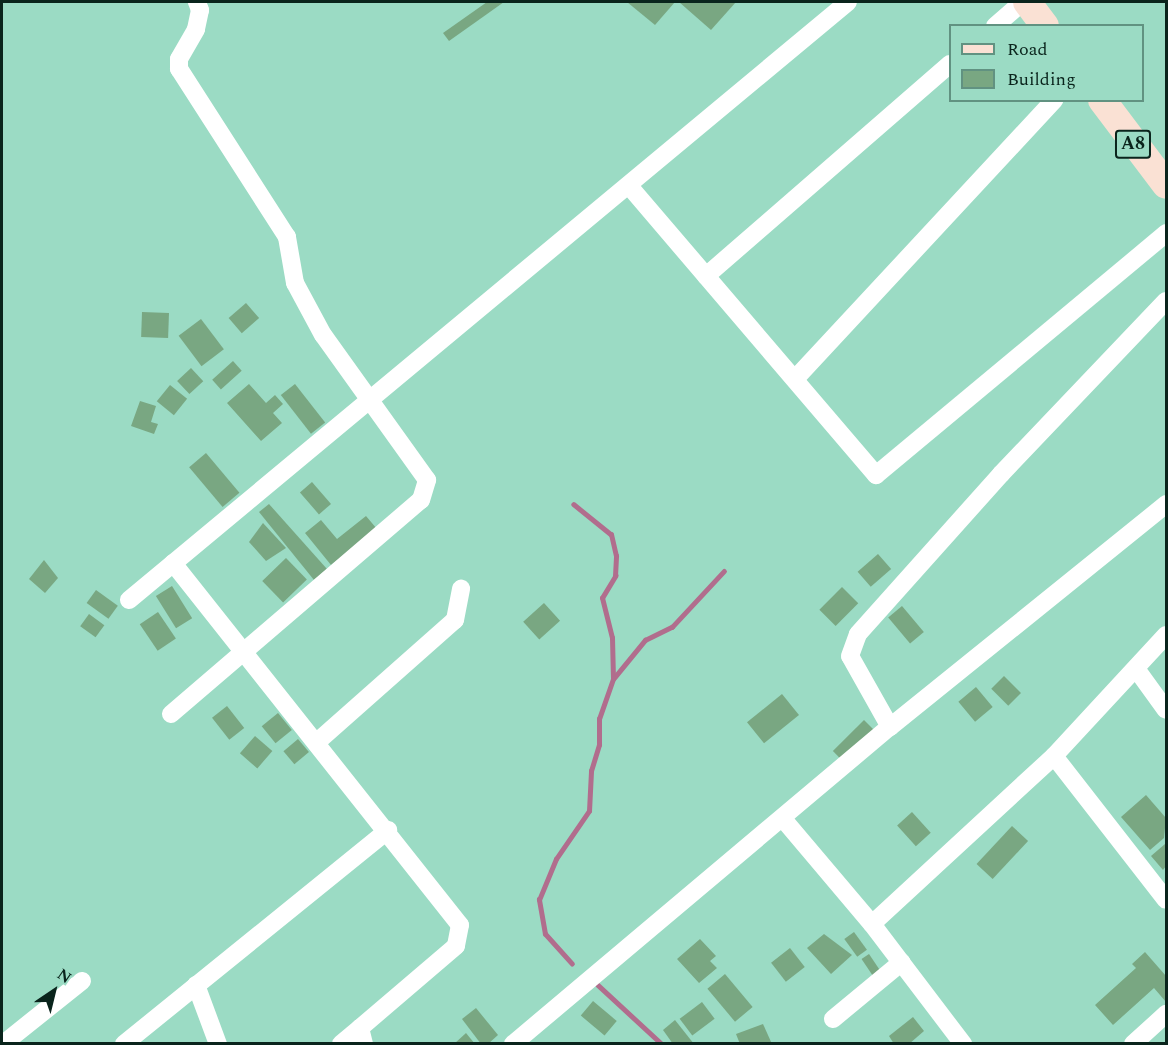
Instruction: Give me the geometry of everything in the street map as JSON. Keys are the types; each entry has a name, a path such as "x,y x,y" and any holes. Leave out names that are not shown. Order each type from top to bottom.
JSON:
{"main road":[{"path":"1025,2 1043,24"},
{"name":"A8","path":"1104,102 1167,185"}],"street":[{"path":"171,714 421,500 426,490 427,480 369,399 303,299 287,237 179,69 179,59 196,29 200,10 197,2"},
{"path":"129,600 369,399 630,187 848,2"},
{"path":"998,24 1025,2"},
{"path":"706,276 949,66"},
{"path":"795,380 1052,102"},
{"path":"630,187 876,475 1167,234"},
{"path":"890,727 850,656 858,634 1001,474 1167,301"},
{"path":"513,1044 784,820 890,727 1167,504"},
{"path":"173,563 455,915 461,934 456,946 362,1036 341,1044"},
{"path":"317,742 454,620 460,589"},
{"path":"872,924 1054,756 1137,670 1167,635"},
{"path":"1137,670 1167,710"},
{"path":"1054,756 1167,900"},
{"path":"784,820 872,924 963,1044"},
{"path":"124,1044 388,830"},
{"path":"833,1019 902,962"},
{"path":"3,1044 82,981"},
{"path":"196,985 218,1044"},
{"path":"1133,1044 1167,1014"}],"building":[{"path":"487,2 504,2 449,41 443,33"},
{"path":"627,2 675,2 655,25"},
{"path":"679,2 736,2 711,30"},
{"path":"246,303 259,318 242,333 229,318"},
{"path":"142,312 169,313 168,338 141,337"},
{"path":"201,319 224,349 202,366 179,336"},
{"path":"233,361 242,371 221,389 212,380"},
{"path":"191,368 203,381 189,394 177,381"},
{"path":"249,384 266,403 275,395 283,404 273,413 282,423 261,441 227,403"},
{"path":"295,384 325,423 311,434 281,395"},
{"path":"170,385 187,399 174,415 157,401"},
{"path":"140,401 156,406 151,422 158,424 154,434 131,426"},
{"path":"206,453 239,493 223,507 189,467"},
{"path":"312,482 331,504 319,514 300,492"},
{"path":"269,504 327,569 314,580 259,512"},
{"path":"366,516 377,529 331,565 305,533 321,520 337,539"},
{"path":"263,523 286,548 266,561 249,542"},
{"path":"878,554 891,569 871,587 858,572"},
{"path":"286,558 307,580 283,603 262,581"},
{"path":"44,560 58,578 45,593 29,579"},
{"path":"172,586 192,618 176,628 156,596"},
{"path":"842,587 858,603 836,626 819,610"},
{"path":"96,590 118,606 108,619 87,603"},
{"path":"544,603 560,621 539,640 523,622"},
{"path":"902,606 924,632 910,644 888,618"},
{"path":"158,612 176,639 158,651 140,624"},
{"path":"89,614 104,625 96,637 80,626"},
{"path":"1004,676 1021,693 1008,706 991,689"},
{"path":"976,687 993,707 975,722 958,702"},
{"path":"782,694 799,715 764,743 747,722"},
{"path":"227,706 244,728 229,740 212,718"},
{"path":"278,713 292,730 276,743 262,726"},
{"path":"864,720 876,732 845,763 833,751"},
{"path":"255,736 272,751 257,768 240,753"},
{"path":"298,739 309,752 294,764 283,751"},
{"path":"1146,795 1166,818 1164,838 1150,850 1121,817"},
{"path":"912,812 931,833 916,846 897,825"},
{"path":"1012,826 1028,841 993,879 977,864"},
{"path":"1165,844 1166,866 1163,870 1151,856"},
{"path":"854,932 867,950 857,957 844,939"},
{"path":"824,934 852,955 831,974 807,948"},
{"path":"700,939 716,956 710,961 717,968 699,983 677,959"},
{"path":"790,948 805,967 786,982 771,963"},
{"path":"1145,952 1166,976 1166,1002 1154,988 1113,1025 1095,1005 1136,968 1132,964"},
{"path":"869,954 883,975 876,980 862,959"},
{"path":"725,974 753,1007 735,1022 707,989"},
{"path":"593,1001 617,1021 605,1035 581,1016"},
{"path":"702,1002 715,1019 692,1036 680,1019"},
{"path":"476,1008 498,1035 488,1044 481,1044 462,1019"},
{"path":"913,1017 924,1031 909,1044 894,1044 889,1036"},
{"path":"675,1020 694,1044 673,1044 663,1030"},
{"path":"763,1024 772,1044 740,1044 736,1034"},
{"path":"466,1033 475,1044 454,1044"}],"waterway":[{"path":"572,964 545,934 539,900 556,859 589,811 591,771 599,745 599,719 613,679 612,638 602,598 615,576 616,556 611,535 574,505"},
{"path":"614,678 645,640 672,627 724,571"},
{"path":"598,985 662,1044"}]}
